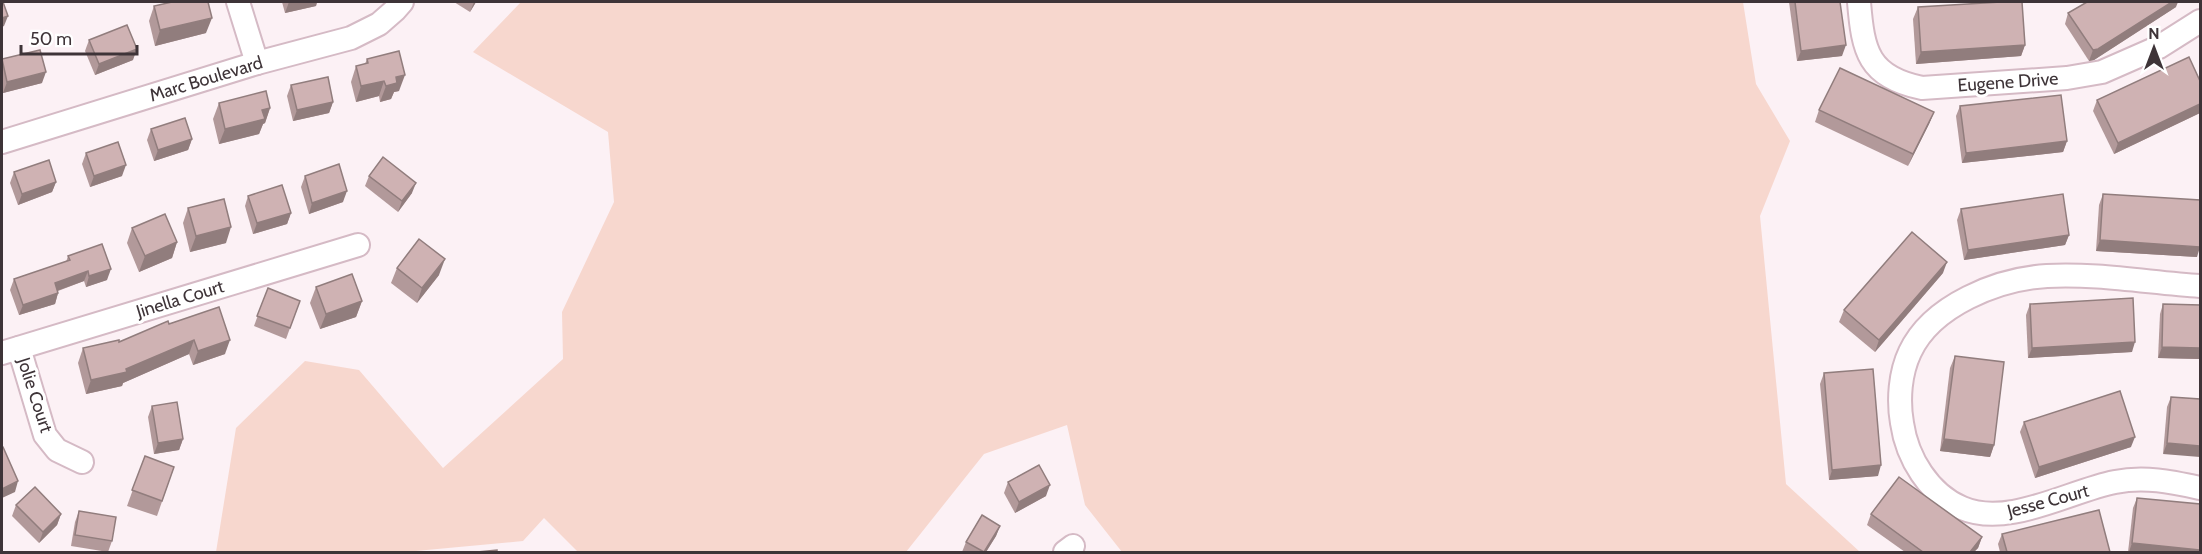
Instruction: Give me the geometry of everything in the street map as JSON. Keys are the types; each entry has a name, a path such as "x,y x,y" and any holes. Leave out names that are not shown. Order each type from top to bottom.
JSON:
{"street":[{"path":"238,2 257,63"},
{"name":"Marc Boulevard","path":"2,142 360,33 379,24 402,2"},
{"name":"Eugene Drive","path":"1858,2 1868,54 1878,68 1903,84 1922,88 2067,78 2102,72 2159,47 2200,21"},
{"name":"Jinella Court","path":"10,350 358,245"},
{"name":"Jesse Court","path":"2200,286 2097,277 2046,276 1998,284 1958,302 1938,318 1916,341 1904,370 1900,401 1906,443 1919,472 1938,492 1954,504 1973,512 2005,514 2123,481 2165,480 2200,488"},
{"name":"Jolie Court","path":"10,350 45,435 57,450 81,462"}],"shaded area":[{"path":"521,2 1743,2 1756,84 1790,141 1760,216 1786,484 1860,552 1122,552 1085,505 1067,425 984,454 906,552 578,552 544,518 523,541 405,552 216,552 236,428 305,361 359,370 443,468 563,359 562,312 614,202 608,132 473,52"}],"building":[{"path":"2,2 8,16 2,18"},
{"path":"172,2 208,2 212,18 160,30 154,6"},
{"path":"1795,2 1840,2 1846,45 1801,51"},
{"path":"2022,2 2025,45 1921,52 1918,7"},
{"path":"2087,2 2172,2 2093,50 2068,13"},
{"path":"127,25 137,49 99,64 89,40"},
{"path":"40,50 46,72 7,82 2,59"},
{"path":"399,51 405,75 396,77 397,83 386,86 384,81 361,86 356,66 368,63 367,59"},
{"path":"2189,57 2200,81 2200,104 2118,143 2097,100"},
{"path":"1840,68 1934,112 1913,154 1819,110"},
{"path":"328,77 333,102 297,110 291,85"},
{"path":"266,91 270,108 262,110 265,119 225,129 219,103"},
{"path":"2061,95 2067,141 1966,153 1960,106"},
{"path":"185,118 192,139 158,150 151,129"},
{"path":"118,142 126,165 94,176 86,153"},
{"path":"383,157 416,183 402,201 369,176"},
{"path":"49,160 56,182 22,194 14,172"},
{"path":"339,164 347,191 312,203 305,176"},
{"path":"282,185 291,213 257,223 248,196"},
{"path":"2063,194 2069,235 1968,250 1961,209"},
{"path":"2103,194 2200,200 2200,247 2100,240"},
{"path":"224,199 231,227 196,236 188,208"},
{"path":"165,214 177,242 145,256 132,228"},
{"path":"1912,232 1947,262 1879,340 1844,310"},
{"path":"419,239 445,259 422,288 397,268"},
{"path":"102,244 111,269 89,276 88,271 55,283 58,293 23,305 14,279 70,260 68,256"},
{"path":"352,274 362,301 326,314 316,287"},
{"path":"268,288 300,301 290,328 257,316"},
{"path":"2133,298 2135,342 2032,348 2030,304"},
{"path":"2163,304 2200,305 2200,348 2162,347"},
{"path":"219,307 230,340 198,351 194,340 126,369 127,372 91,380 83,348 119,340 119,342 168,321 169,324"},
{"path":"1955,356 2004,362 1994,445 1944,439"},
{"path":"1873,369 1881,465 1832,470 1824,373"},
{"path":"2120,391 2135,437 2039,467 2024,422"},
{"path":"2171,397 2200,399 2200,446 2167,443"},
{"path":"177,402 183,439 158,443 152,406"},
{"path":"2,447 18,481 2,489"},
{"path":"145,456 174,467 162,501 132,490"},
{"path":"1039,465 1050,485 1019,502 1008,482"},
{"path":"1899,477 1982,537 1970,552 1923,552 1871,514"},
{"path":"35,487 61,514 43,532 16,505"},
{"path":"2137,498 2200,504 2200,550 2132,543"},
{"path":"2099,510 2110,552 2007,552 2002,534"},
{"path":"79,511 116,517 112,541 75,535"},
{"path":"982,515 1000,526 984,552 966,542"}]}
